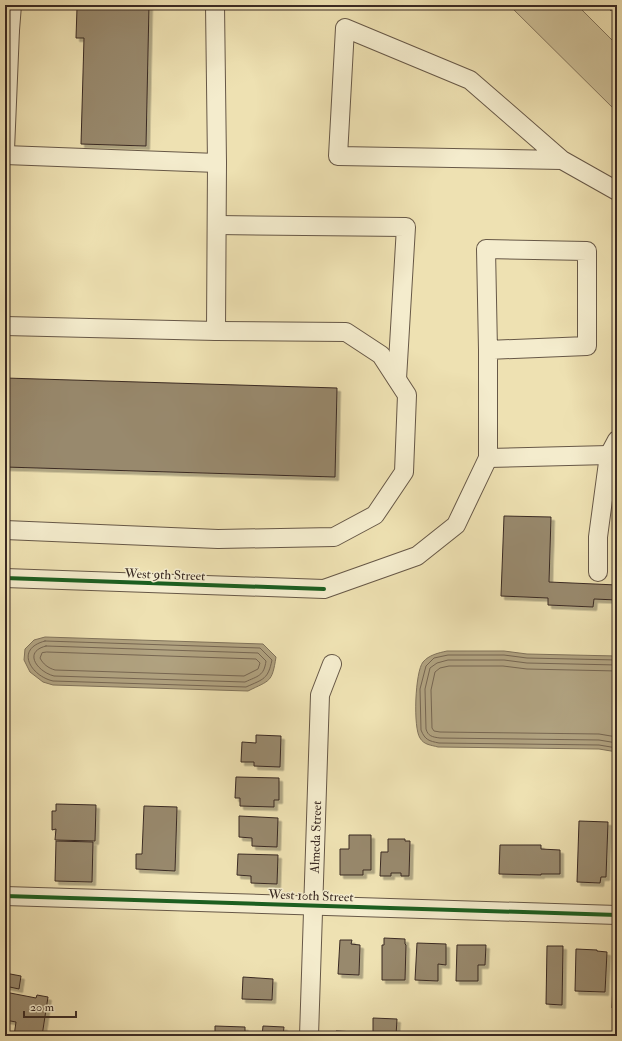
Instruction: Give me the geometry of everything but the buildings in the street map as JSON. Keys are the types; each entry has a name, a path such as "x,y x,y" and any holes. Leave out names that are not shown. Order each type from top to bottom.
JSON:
{"street":[{"path":"5,150 8,30 12,5"},
{"path":"215,5 217,163 216,331"},
{"path":"562,160 338,156 345,28 470,80 562,160 617,191"},
{"path":"5,155 217,163"},
{"path":"217,225 406,227 397,379"},
{"path":"488,350 588,346 587,251 486,249 488,458 613,448 598,537 598,572"},
{"path":"5,326 216,331 346,332 381,355 407,395 404,472 376,515 334,537 218,538 5,530"},
{"name":"West 9th Street","path":"5,578 324,589 417,556 456,525 488,458"},
{"name":"Almeda Street","path":"309,1036 320,696 332,664"},
{"name":"West 10th Street","path":"5,896 617,915"}],"shaded area":[{"path":"509,5 577,5 617,45 617,112"}],"water":[{"path":"45,637 263,644 276,657 273,672 269,680 248,691 53,685 43,682 30,672 24,660 25,649 34,640"},
{"path":"447,651 504,651 527,654 617,656 617,752 599,749 438,747 426,743 420,738 416,723 416,700 420,668 423,662 428,658"}],"railway":[{"path":"607,5 617,15"}],"cycle path":[{"path":"5,578 324,589"},
{"path":"5,896 617,915"}]}
